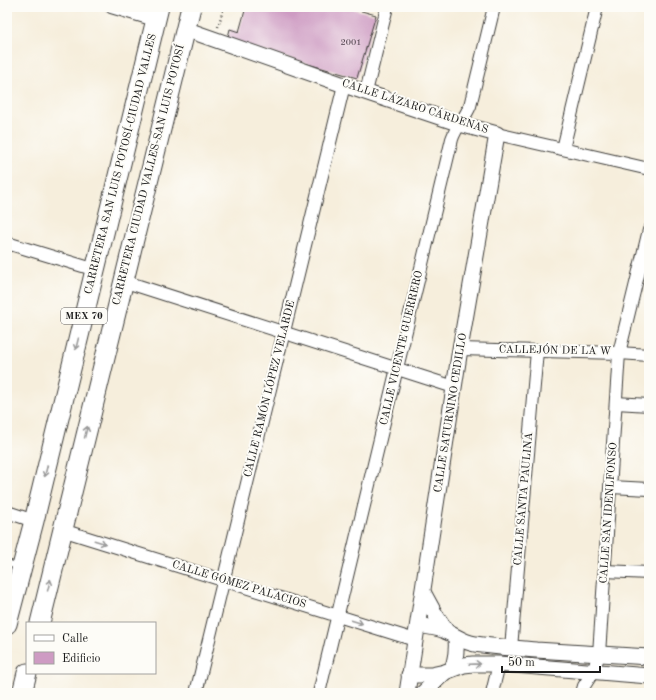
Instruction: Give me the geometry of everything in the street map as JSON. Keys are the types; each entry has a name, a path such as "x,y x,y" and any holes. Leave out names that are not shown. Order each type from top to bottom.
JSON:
{"main road":[{"name":"CARRETERA CIUDAD VALLES-SAN LUIS POTOSÍ","path":"40,622 191,7"},
{"name":"CARRETERA SAN LUIS POTOSÍ-CIUDAD VALLES","path":"7,624 14,565 34,521 157,13"},
{"path":"22,693 27,674"}],"street":[{"path":"111,7 157,13"},
{"path":"366,92 387,7"},
{"name":"CALLE VICENTE GUERRERO","path":"319,693 452,139 454,132 466,115 470,106 494,7"},
{"path":"563,149 597,7"},
{"name":"CALLE LÁZARO CÁRDENAS","path":"185,29 460,124 649,169"},
{"name":"CALLE RAMÓN LÓPEZ VELARDE","path":"196,693 344,85"},
{"name":"CALLE SATURNINO CEDILLO","path":"406,693 418,625 460,349 497,134"},
{"name":"CALLE SAN IDENLFONSO","path":"582,693 584,686 594,672 599,654 619,353 649,230"},
{"path":"7,243 96,270"},
{"path":"123,281 454,387"},
{"name":"CALLEJÓN DE LA W","path":"460,349 649,355"},
{"name":"CALLE SANTA PAULINA","path":"511,648 538,351"},
{"path":"616,403 649,405"},
{"path":"611,487 649,489"},
{"path":"7,512 34,521"},
{"name":"CALLE GÓMEZ PALACIOS","path":"62,530 415,640"},
{"path":"605,571 649,574"},
{"path":"423,592 435,614 452,635 457,648 456,659 449,671 423,693"},
{"path":"418,625 439,629 466,642 475,644 511,648 649,657"},
{"path":"492,693 499,664"},
{"path":"409,675 431,675 449,671 464,665 499,664 649,676"}],"path":[{"path":"215,39 224,7"}],"building":[{"path":"246,7 337,7 344,9 344,7 347,7 376,15 357,78 227,41 230,29 239,32"}]}
